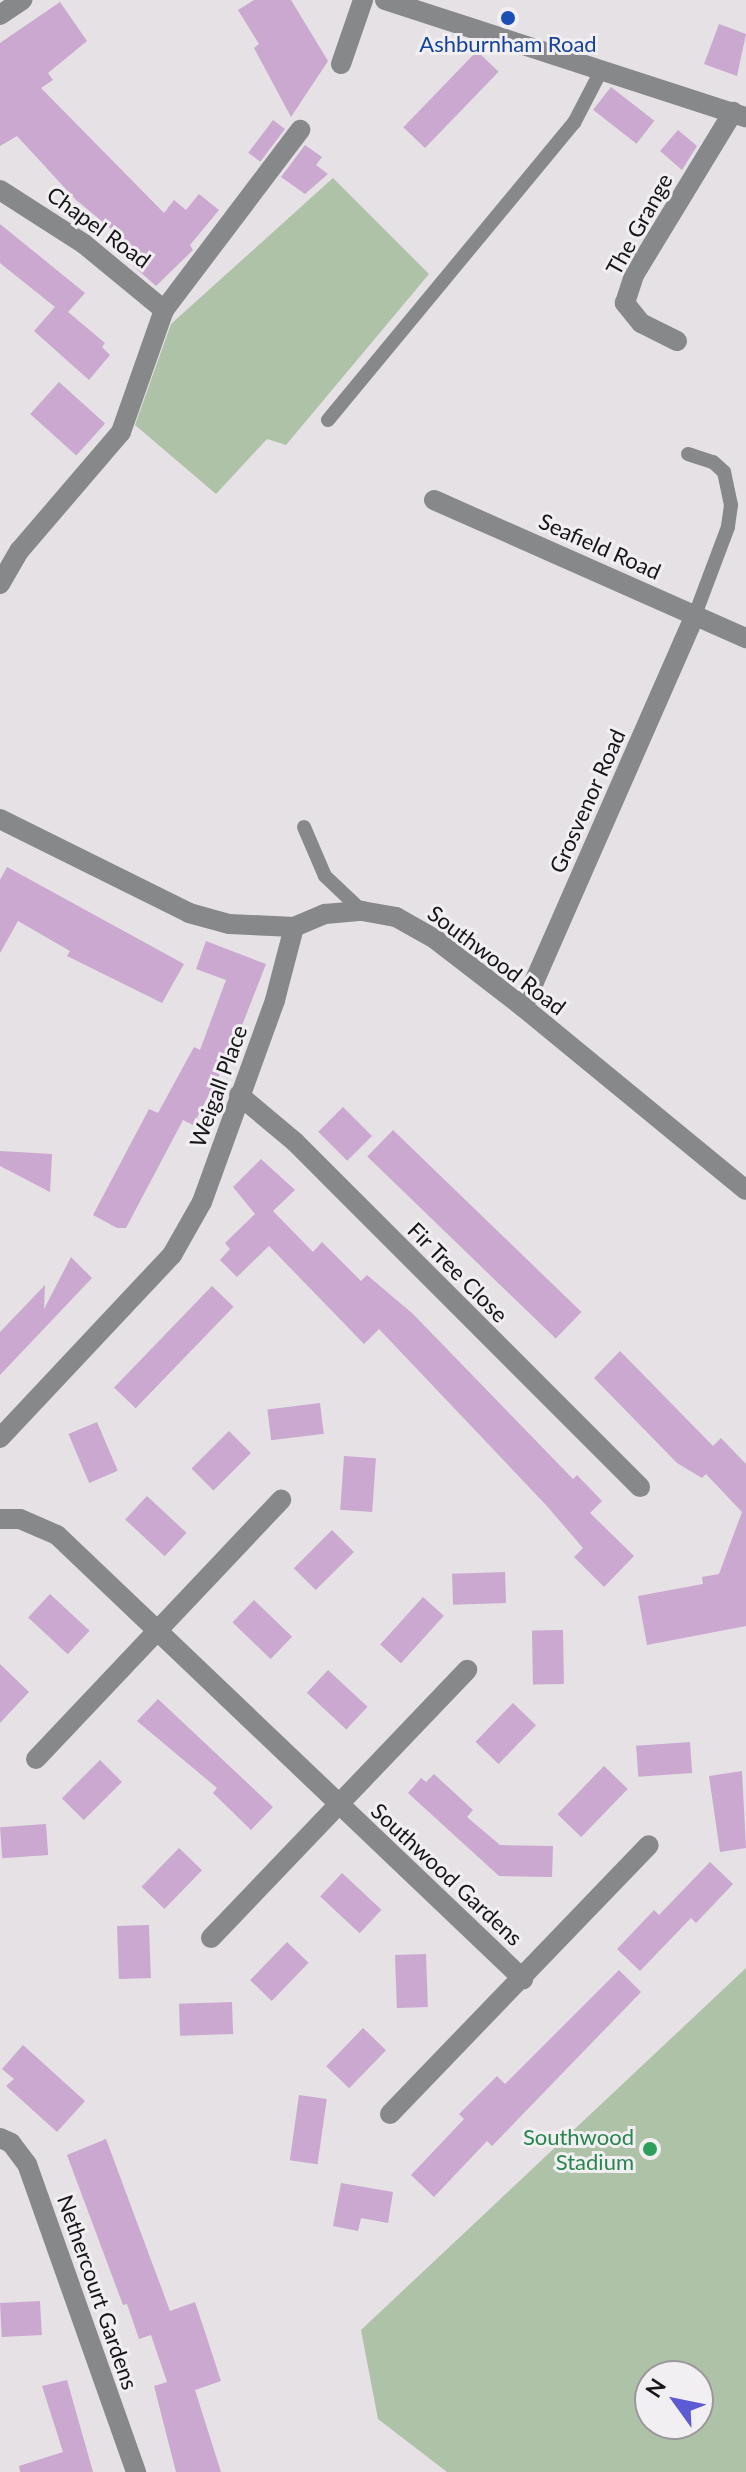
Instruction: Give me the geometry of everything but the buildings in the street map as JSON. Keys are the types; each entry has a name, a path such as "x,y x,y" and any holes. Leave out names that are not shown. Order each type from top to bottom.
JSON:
{"street":[{"path":"0,15 22,0"},
{"path":"341,64 363,0"},
{"path":"387,0 740,114"},
{"name":"The Grange","path":"677,341 641,323 625,303 640,264 740,114"},
{"path":"0,584 20,550 121,432 164,310 300,130"},
{"name":"Chapel Road","path":"0,190 84,244 164,310"},
{"name":"Seafield Road","path":"434,500 746,638"},
{"name":"Grosvenor Road","path":"523,1007 695,615"},
{"name":"Southwood Road","path":"0,819 189,913 229,924 294,927 325,914 362,911 396,917 435,939 744,1185"},
{"name":"Weigall Place","path":"0,1438 172,1255 202,1202 275,1000 294,927"},
{"name":"Fir Tree Close","path":"239,1095 295,1142 640,1487"},
{"path":"36,1759 281,1500"},
{"name":"Southwood Gardens","path":"0,1519 20,1519 57,1535 523,1979"},
{"name":"Southwood Gardens","path":"211,1938 467,1670"},
{"name":"Southwood Gardens","path":"390,2114 649,1845"},
{"name":"Nethercourt Gardens","path":"0,2138 11,2143 27,2164 136,2472"}],"lane":[{"path":"328,420 574,123 601,71"},
{"path":"688,454 713,462 724,472 731,505 728,527 695,615"},
{"path":"304,827 325,876 362,911"}],"green space":[{"path":"333,178 429,274 286,445 267,439 216,494 135,425 171,324"},
{"name":"Southwood Stadium","path":"746,1968 746,2472 447,2472 378,2419 361,2330"}],"place":[{"name":"Ashburnham Road","path":"508,18"},
{"name":"Southwood Stadium","path":"650,2149"}]}
